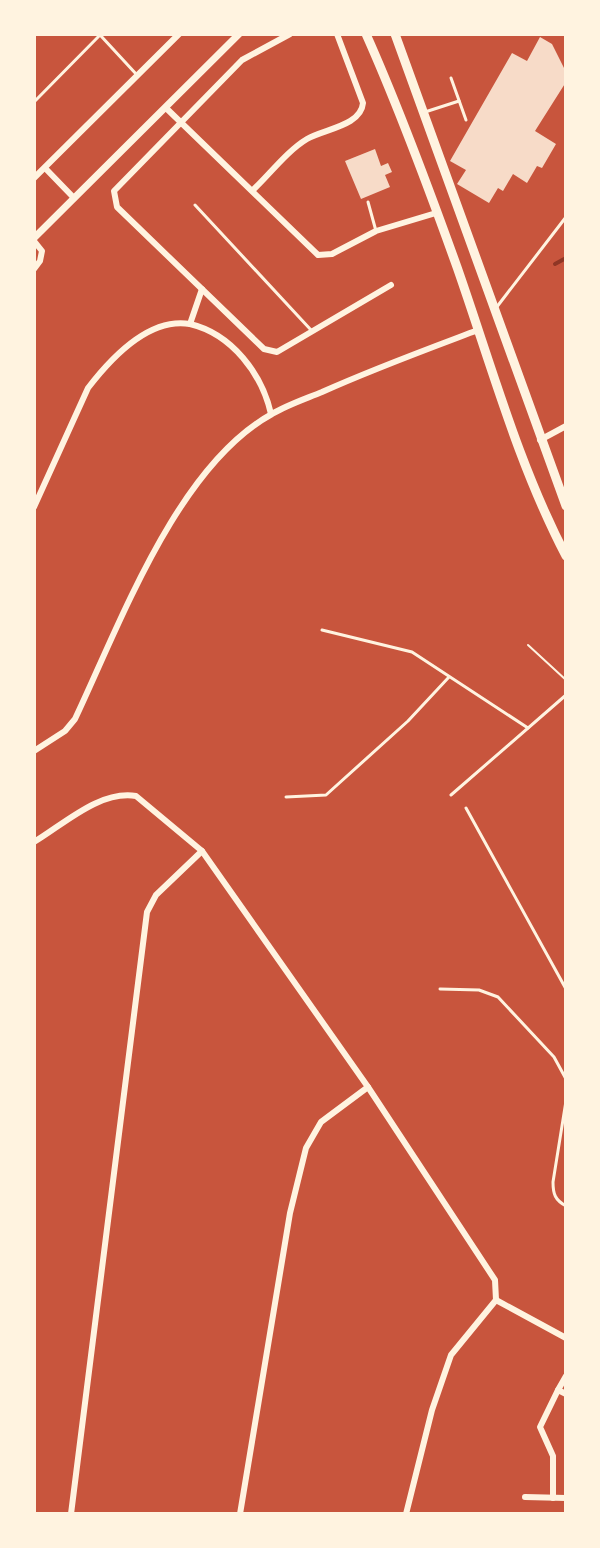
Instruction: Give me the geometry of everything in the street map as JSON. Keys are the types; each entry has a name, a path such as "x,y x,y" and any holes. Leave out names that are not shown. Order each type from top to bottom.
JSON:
{"main road":[{"path":"366,34 436,213 523,460 548,522 566,556"},
{"path":"396,34 496,308 540,441 566,506"}],"street":[{"path":"34,178 179,34"},
{"path":"34,269 40,261 42,251 34,239 239,34"},
{"path":"291,34 242,60 114,191 117,207 264,349 277,352 391,285"},
{"path":"253,190 306,139 359,116 363,103 337,34"},
{"path":"166,108 318,255 332,254 376,231 436,213"},
{"path":"45,168 74,198"},
{"path":"190,324 202,289"},
{"path":"34,507 88,388 99,374 147,332 178,322 211,331 235,350 259,381 271,414"},
{"path":"34,751 65,732 75,719 150,561 185,497 214,462 271,414 358,376 478,330"},
{"path":"540,441 566,426"},
{"path":"34,842 107,797 122,794 136,796 202,851 368,1087 495,1280 498,1291 496,1300 451,1355 432,1410 406,1514"},
{"path":"71,1514 147,912 156,895 202,851"},
{"path":"240,1514 290,1213 306,1148 321,1122 368,1087"},
{"path":"496,1300 566,1338"},
{"path":"553,1498 553,1456 540,1427 541,1420 566,1376"},
{"path":"558,1390 566,1395"},
{"path":"525,1497 566,1498"}],"lane":[{"path":"34,102 100,35 138,75"},
{"path":"451,78 466,120"},
{"path":"425,112 459,101"},
{"path":"368,202 376,231"},
{"path":"195,205 311,330"},
{"path":"496,308 566,217"},
{"path":"321,630 412,652 528,728"},
{"path":"286,797 326,795 408,721 448,677"},
{"path":"451,795 566,695"},
{"path":"466,808 566,989"},
{"path":"440,989 479,990 498,997 554,1057 566,1078"},
{"path":"566,1101 553,1193 558,1202 566,1206"}],"path":[{"path":"528,645 566,680"}],"building":[{"path":"540,37 552,44 566,72 566,82 535,131 556,144 542,168 537,166 527,183 513,174 503,191 498,188 489,203 457,184 466,170 450,161 512,53 527,61"},
{"path":"375,149 381,166 388,163 392,172 385,175 390,187 361,199 345,161"}],"waterway":[{"path":"555,264 566,258"}]}
